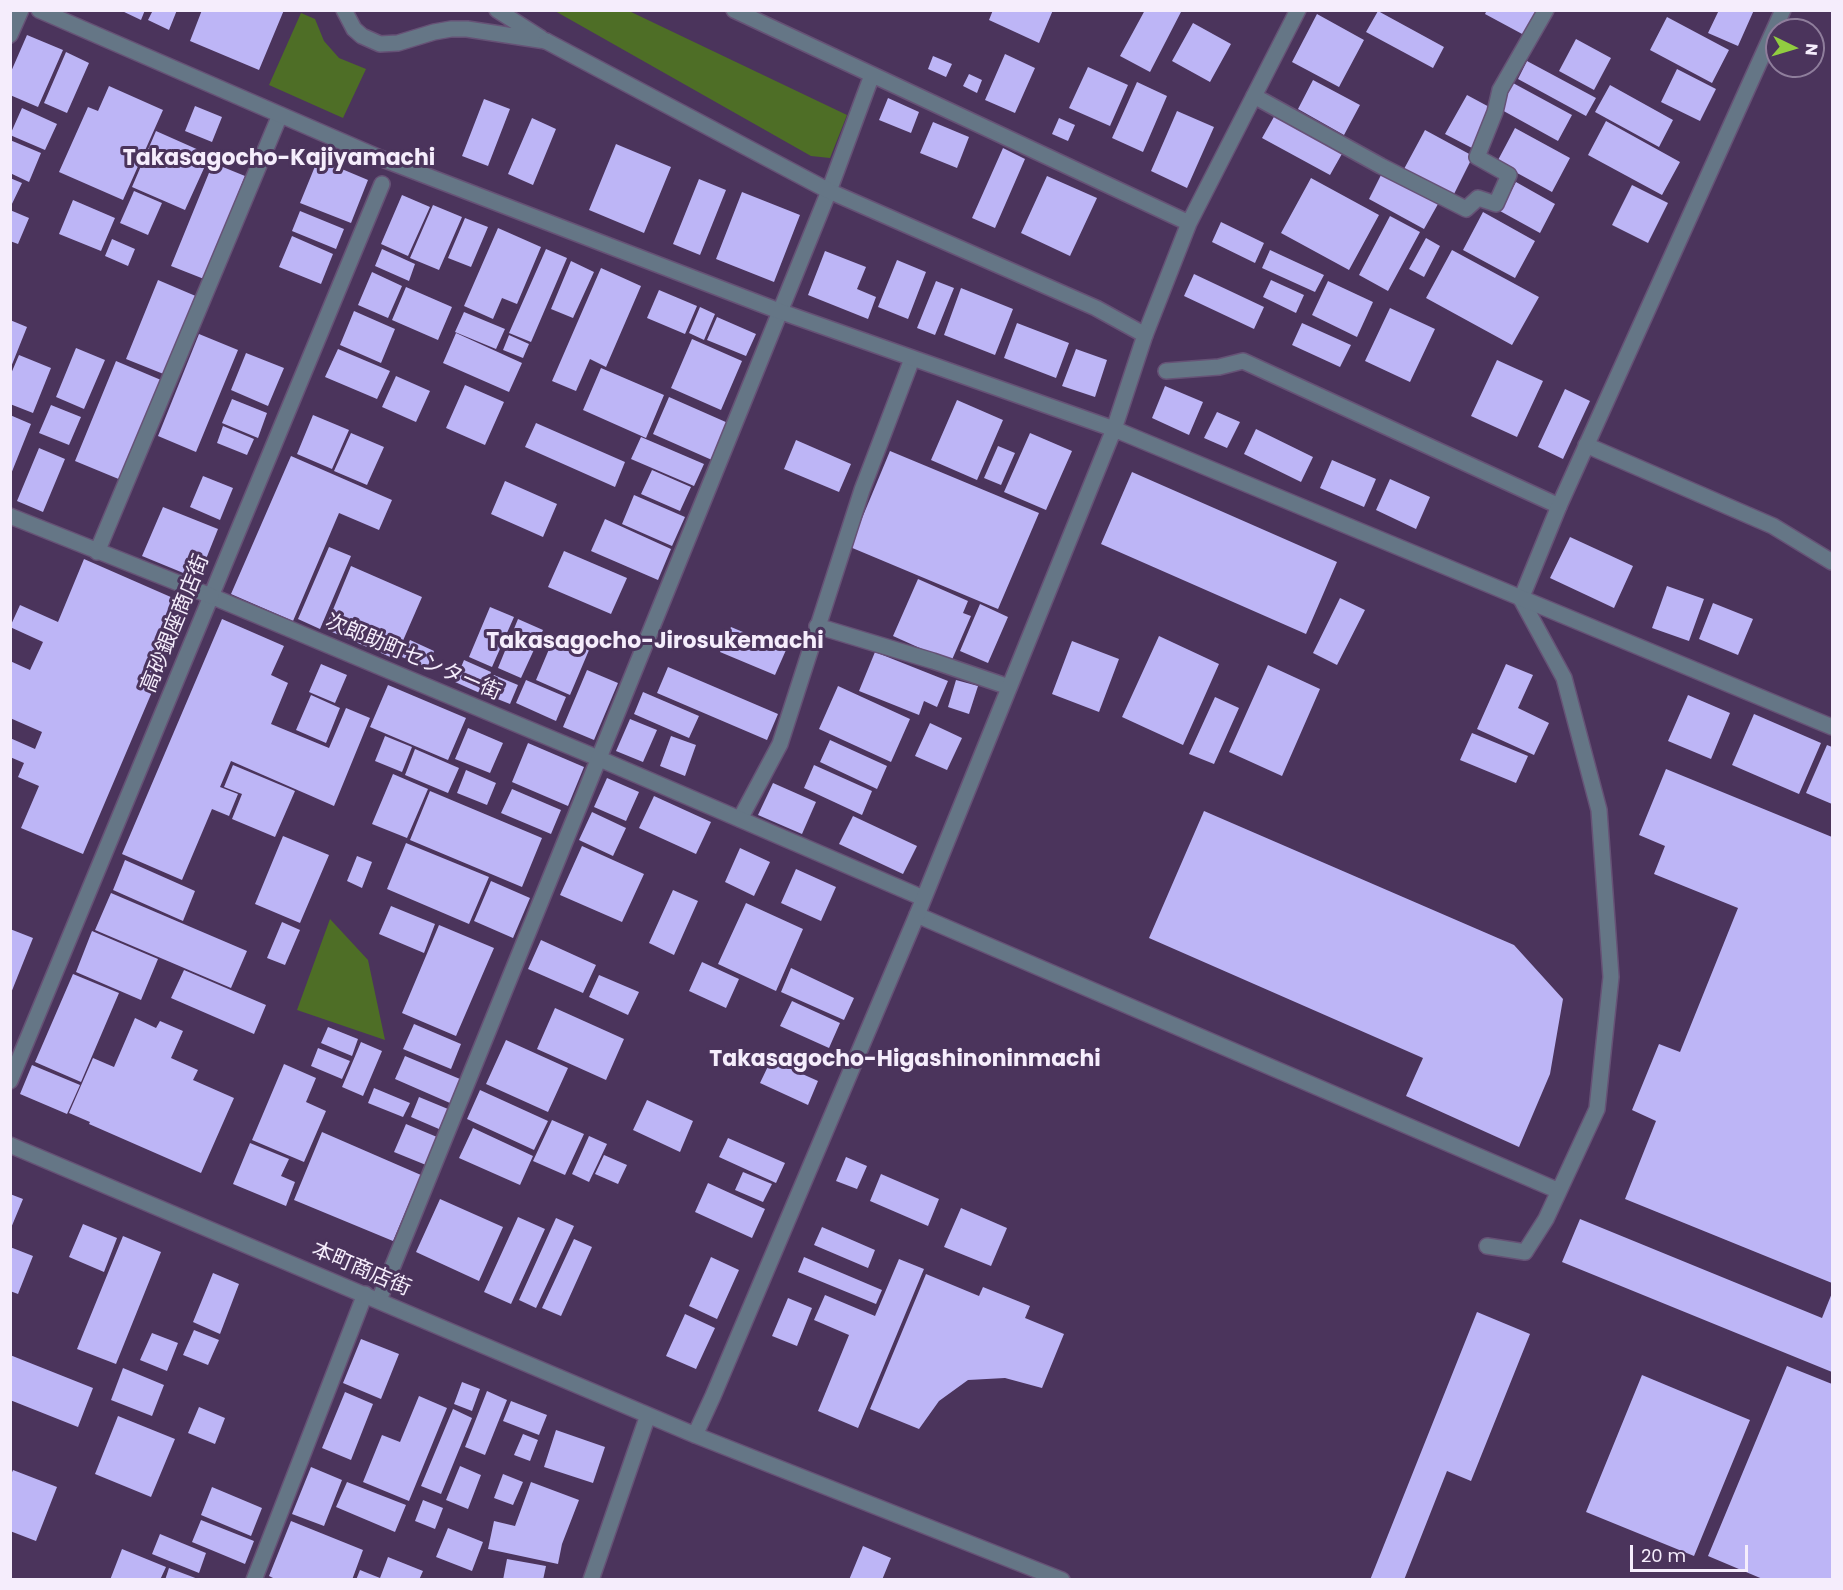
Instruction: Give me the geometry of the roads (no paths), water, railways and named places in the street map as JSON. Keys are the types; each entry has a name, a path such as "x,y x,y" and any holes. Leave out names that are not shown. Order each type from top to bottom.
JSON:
{"street":[{"path":"10,35 21,10"},
{"path":"39,10 391,162 779,311 1114,429 1833,727"},
{"path":"344,10 354,29 362,36 380,44 398,43 451,29 466,29 546,41"},
{"path":"497,10 546,41 829,191 1096,308 1145,334"},
{"path":"734,10 1189,223"},
{"path":"694,1435 713,1396 917,915 1114,429 1145,334 1189,223 1298,10"},
{"path":"1254,96 1466,209 1478,198 1496,204 1509,175 1477,157 1495,112 1500,90 1546,10"},
{"path":"1521,599 1586,445 1783,10"},
{"path":"254,1580 600,759 829,191 872,75"},
{"path":"97,552 280,115"},
{"name":"高砂銀座商店街","path":"10,1081 382,184"},
{"path":"741,819 780,744 862,490 912,358"},
{"path":"1166,371 1219,367 1243,361 1559,506"},
{"path":"1586,445 1773,526 1833,562"},
{"name":"次郎助町センター街","path":"10,516 211,596 600,759 923,898"},
{"path":"1487,1246 1525,1252 1546,1218 1597,1109 1611,977 1599,810 1564,678 1521,599"},
{"path":"817,626 1010,687"},
{"path":"917,915 1559,1191"},
{"name":"本町商店街","path":"10,1145 694,1435 1062,1580"},
{"path":"591,1580 648,1415"}],"district":[{"name":"Takasagocho-Kajiyamachi","path":"279,159"},
{"name":"Takasagocho-Jirosukemachi","path":"655,642"},
{"name":"Takasagocho-Higashinoninmachi","path":"905,1060"}]}
